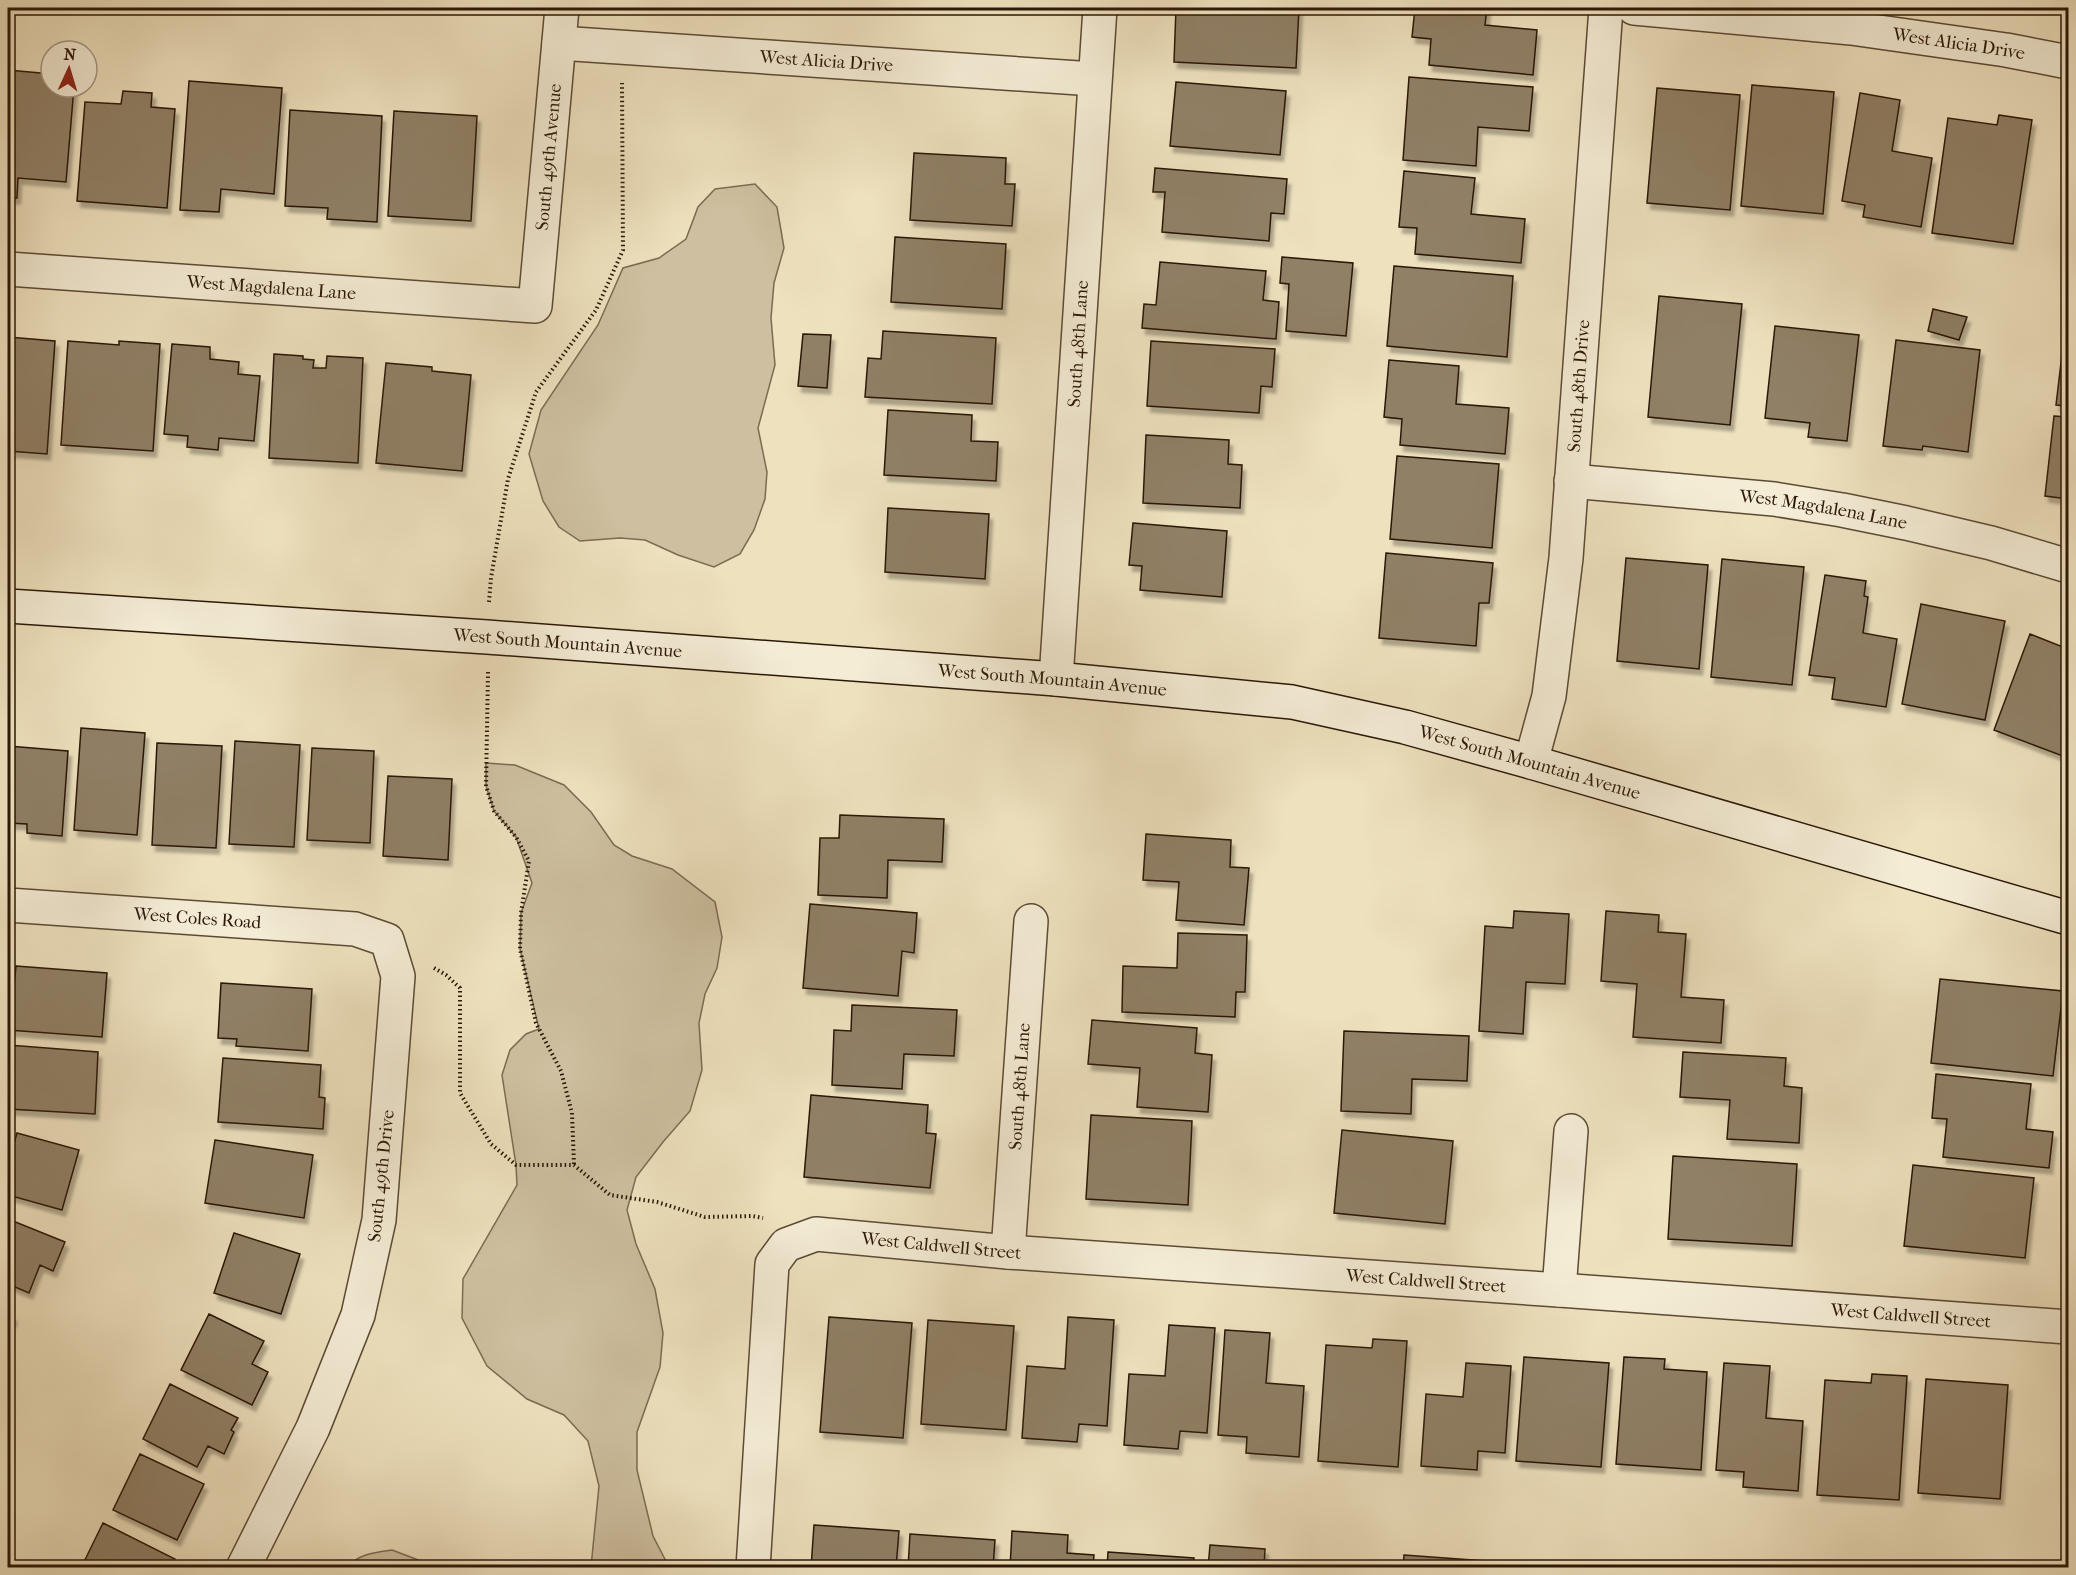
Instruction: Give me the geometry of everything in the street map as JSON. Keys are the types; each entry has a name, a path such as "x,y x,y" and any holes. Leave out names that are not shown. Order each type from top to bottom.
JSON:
{"street":[{"name":"South 49th Avenue","path":"535,306 562,8"},
{"name":"South 48th Lane","path":"1056,679 1100,8"},
{"name":"South 48th Drive","path":"1531,762 1549,696 1566,558 1606,8"},
{"name":"West Alicia Drive","path":"1634,8 1851,28 2006,50 2068,62"},
{"name":"West Alicia Drive","path":"559,43 1094,79"},
{"name":"West Magdalena Lane","path":"8,269 535,306"},
{"name":"West Magdalena Lane","path":"1571,481 1774,499 1842,510 1980,541 2068,566"},
{"name":"West South Mountain Avenue","path":"8,606 487,637 1056,679 1292,702 1405,727 1531,762 2068,918"},
{"name":"West Coles Road","path":"8,905 355,929 387,940"},
{"name":"South 48th Lane","path":"1008,1252 1031,921"},
{"name":"South 49th Drive","path":"243,1568 313,1428 358,1315 371,1262 379,1220 398,976 387,940"},
{"path":"1559,1290 1571,1131"},
{"name":"West Caldwell Street","path":"786,1245 816,1234 1008,1252 2068,1327"},
{"path":"753,1568 772,1264 786,1245"}],"path":[{"path":"487,637 489,690 486,786 494,811 516,837 529,861 521,913 520,949 536,1023 561,1071 572,1113 574,1166"},
{"path":"387,940 446,975 460,988 460,1093 490,1144 516,1165 574,1166 610,1195 657,1202 705,1217 752,1216 773,1220 786,1245"}],"shaded area":[{"path":"755,184 777,207 784,248 774,283 771,318 775,365 758,428 767,472 765,499 754,530 740,554 714,567 678,555 645,540 620,538 580,541 559,527 543,501 529,454 541,410 598,325 623,268 659,258 686,239 698,207 715,189"},
{"path":"486,763 515,765 564,785 591,812 614,845 632,856 672,869 715,902 722,937 717,968 705,994 699,1023 702,1070 690,1111 636,1177 627,1210 636,1244 655,1289 663,1333 660,1367 637,1432 637,1470 653,1536 669,1567 591,1567 599,1486 588,1441 564,1415 527,1399 487,1366 462,1318 463,1279 517,1185 502,1075 510,1050 526,1034 539,1029 520,949 521,913 532,883 516,837 494,811 486,786"},
{"path":"392,1550 432,1567 349,1567 362,1556"}],"building":[{"path":"1176,8 1299,8 1296,68 1174,62"},
{"path":"1415,8 1487,8 1485,25 1537,30 1533,75 1429,65 1431,39 1412,37"},
{"path":"8,70 39,73 39,99 73,99 66,182 18,178 17,198 8,198"},
{"path":"1409,77 1533,87 1529,131 1478,127 1476,166 1403,160"},
{"path":"189,81 282,88 274,194 221,189 219,212 180,210"},
{"path":"1176,82 1286,91 1280,155 1170,146"},
{"path":"1752,85 1834,92 1823,214 1741,206"},
{"path":"1657,88 1740,95 1730,210 1647,203"},
{"path":"123,91 152,93 151,107 175,109 167,208 77,201 85,102 121,104"},
{"path":"1860,93 1900,100 1892,151 1932,158 1921,227 1863,217 1865,205 1842,201"},
{"path":"290,110 382,116 377,222 327,219 328,208 285,206"},
{"path":"394,111 477,116 471,221 388,216"},
{"path":"1999,115 2032,120 2013,244 1932,233 1948,118 1997,125"},
{"path":"914,153 1006,158 1005,184 1015,184 1012,226 910,220"},
{"path":"1155,168 1287,179 1284,214 1271,213 1269,241 1162,232 1165,192 1153,192"},
{"path":"1404,171 1475,178 1471,214 1525,219 1521,263 1415,254 1417,228 1399,227"},
{"path":"895,237 1006,244 1002,309 891,302"},
{"path":"1282,257 1353,263 1346,336 1286,331 1289,284 1280,283"},
{"path":"1160,262 1266,271 1263,300 1279,302 1276,339 1142,328 1144,304 1156,305"},
{"path":"1394,266 1513,276 1507,357 1387,346"},
{"path":"1659,296 1742,304 1730,425 1648,417"},
{"path":"1933,309 1967,317 1959,340 1928,331"},
{"path":"2066,320 2068,320 2068,406 2056,405"},
{"path":"1775,326 1859,335 1847,441 1808,437 1810,423 1765,418"},
{"path":"883,331 996,338 992,404 865,397 868,358 881,359"},
{"path":"803,334 831,335 827,388 798,386"},
{"path":"8,337 55,341 47,454 8,451"},
{"path":"1896,340 1980,350 1968,452 1923,446 1922,450 1883,446"},
{"path":"68,341 119,345 119,341 160,344 153,451 61,445"},
{"path":"1151,341 1275,349 1272,387 1261,386 1259,413 1147,406"},
{"path":"172,344 210,347 210,359 239,362 238,374 260,376 254,441 219,438 218,450 187,447 188,436 164,434"},
{"path":"274,354 303,356 303,359 314,360 313,368 326,368 327,356 363,358 358,463 269,458"},
{"path":"1389,360 1459,366 1456,404 1509,408 1505,454 1400,445 1402,419 1384,417"},
{"path":"386,363 432,367 432,371 471,375 462,471 376,463"},
{"path":"888,410 972,415 971,441 998,442 996,481 884,475"},
{"path":"2054,416 2068,417 2068,499 2045,496"},
{"path":"1146,435 1229,440 1228,464 1242,465 1240,508 1143,503"},
{"path":"1397,456 1499,464 1492,548 1390,539"},
{"path":"888,508 989,514 985,579 885,572"},
{"path":"1133,523 1227,531 1222,597 1140,590 1142,566 1129,565"},
{"path":"1386,553 1493,563 1489,603 1479,603 1476,646 1379,638"},
{"path":"1626,558 1708,565 1699,669 1617,661"},
{"path":"1722,559 1804,567 1792,685 1711,677"},
{"path":"1825,575 1866,581 1864,596 1868,597 1863,633 1897,639 1886,707 1832,699 1835,678 1809,675"},
{"path":"1921,604 2005,621 1985,720 1902,704"},
{"path":"2030,634 2068,649 2068,758 1994,730"},
{"path":"81,728 145,733 137,835 74,830"},
{"path":"235,741 300,745 294,847 229,844"},
{"path":"157,743 222,746 216,848 152,845"},
{"path":"8,746 68,751 62,836 27,833 27,824 8,823"},
{"path":"312,748 374,751 370,843 307,840"},
{"path":"388,776 452,779 448,860 383,856"},
{"path":"840,815 944,819 942,862 888,860 887,898 818,895 820,838 839,838"},
{"path":"1146,834 1231,840 1230,867 1249,868 1244,925 1176,920 1179,882 1143,880"},
{"path":"810,904 917,913 914,953 902,951 898,996 803,988"},
{"path":"1514,911 1569,914 1565,984 1526,982 1523,1034 1479,1031 1485,926 1513,928"},
{"path":"1606,911 1659,915 1658,932 1686,934 1681,997 1724,1000 1721,1043 1633,1037 1637,984 1601,981"},
{"path":"1178,933 1247,935 1245,992 1236,992 1235,1017 1122,1012 1123,966 1177,968"},
{"path":"16,966 107,973 102,1037 8,1030 9,997 13,997"},
{"path":"1940,979 2063,991 2053,1076 1931,1063"},
{"path":"221,983 312,989 308,1051 236,1046 237,1039 218,1038"},
{"path":"852,1005 957,1010 954,1056 904,1054 902,1089 832,1085 834,1030 851,1031"},
{"path":"1092,1020 1197,1028 1195,1053 1212,1055 1208,1112 1137,1107 1140,1068 1088,1064"},
{"path":"1344,1031 1469,1036 1467,1081 1412,1079 1411,1114 1341,1111"},
{"path":"8,1045 98,1052 95,1114 8,1109"},
{"path":"1683,1052 1786,1058 1784,1086 1802,1088 1799,1143 1727,1139 1730,1100 1680,1097"},
{"path":"223,1058 321,1065 319,1097 325,1098 323,1129 218,1122"},
{"path":"1936,1074 2031,1084 2026,1129 2053,1132 2049,1168 1943,1157 1947,1119 1932,1118"},
{"path":"811,1095 928,1105 926,1133 936,1134 930,1188 804,1177"},
{"path":"1091,1115 1192,1121 1188,1205 1086,1199"},
{"path":"1342,1130 1453,1141 1445,1224 1334,1213"},
{"path":"17,1133 79,1150 62,1210 8,1195 8,1157 10,1158"},
{"path":"215,1140 313,1155 304,1218 205,1203"},
{"path":"1673,1156 1797,1164 1792,1246 1668,1239"},
{"path":"1913,1165 2034,1178 2025,1258 1904,1246"},
{"path":"8,1219 65,1242 53,1271 40,1265 29,1293 8,1284"},
{"path":"234,1233 300,1254 281,1314 214,1293"},
{"path":"8,1313 14,1317 8,1329"},
{"path":"209,1314 264,1341 252,1364 268,1372 252,1405 181,1370"},
{"path":"829,1317 912,1323 903,1438 820,1432"},
{"path":"1068,1317 1114,1320 1107,1426 1079,1424 1077,1442 1022,1438 1027,1366 1065,1369"},
{"path":"928,1320 1014,1326 1006,1430 921,1424"},
{"path":"1169,1325 1215,1328 1207,1433 1180,1431 1178,1449 1124,1445 1129,1374 1165,1376"},
{"path":"1225,1330 1270,1333 1266,1383 1304,1386 1299,1457 1246,1453 1247,1437 1218,1435"},
{"path":"1373,1339 1407,1341 1398,1467 1318,1461 1326,1345 1372,1348"},
{"path":"1524,1357 1609,1363 1601,1467 1516,1461"},
{"path":"1624,1357 1665,1359 1664,1369 1707,1372 1701,1470 1616,1464"},
{"path":"1466,1363 1511,1366 1505,1453 1478,1451 1477,1470 1421,1466 1426,1394 1463,1397"},
{"path":"1724,1363 1770,1366 1766,1418 1803,1421 1798,1491 1743,1487 1744,1472 1716,1470"},
{"path":"1872,1374 1907,1376 1899,1500 1817,1495 1825,1380 1871,1383"},
{"path":"1926,1379 2008,1385 2000,1499 1918,1493"},
{"path":"170,1384 238,1418 231,1430 234,1432 224,1454 208,1446 197,1467 143,1439"},
{"path":"140,1454 204,1484 177,1540 113,1510"},
{"path":"103,1523 175,1559 171,1568 81,1568"},
{"path":"814,1525 899,1531 896,1568 811,1568"},
{"path":"1012,1531 1068,1535 1067,1553 1094,1555 1093,1568 1010,1568"},
{"path":"910,1534 995,1540 993,1568 908,1568"},
{"path":"1210,1545 1265,1549 1264,1567 1275,1568 1208,1568"},
{"path":"1108,1552 1194,1558 1193,1568 1107,1568"},
{"path":"1404,1555 1486,1561 1485,1568 1403,1568"}]}
